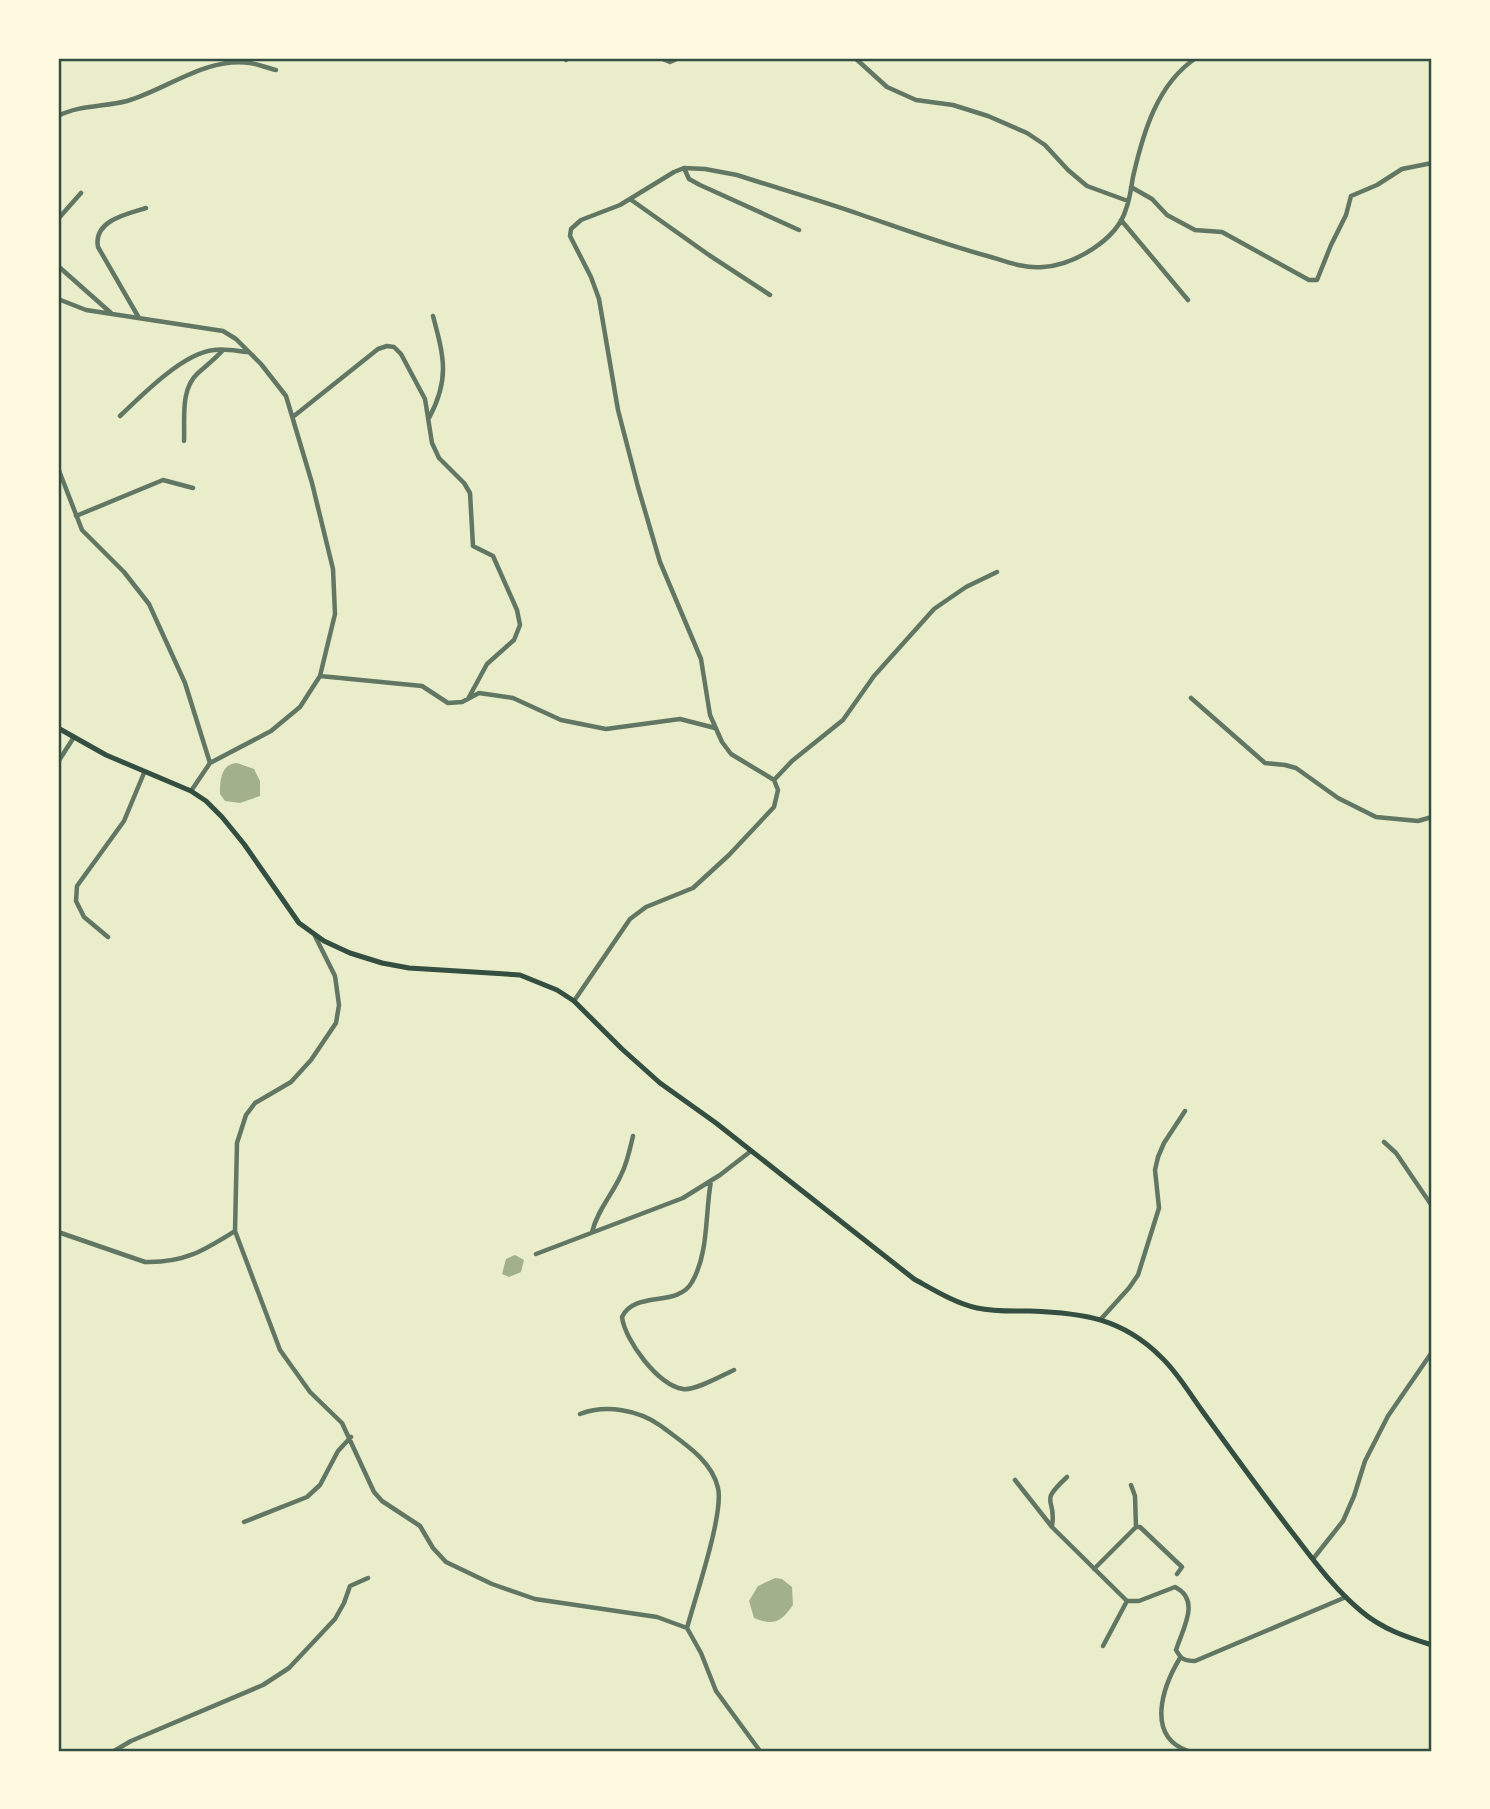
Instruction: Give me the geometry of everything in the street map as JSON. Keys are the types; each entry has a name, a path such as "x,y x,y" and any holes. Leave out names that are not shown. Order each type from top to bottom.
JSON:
{"main road":[{"path":"58,728 145,773 191,791 206,801 222,817 299,923 315,936 350,953 382,963 441,971 520,975 557,990 574,1001 640,1067 716,1123 914,1279 976,1307 1004,1311 1070,1313 1121,1326 1143,1341 1168,1364 1313,1559 1346,1597 1361,1612 1385,1628 1432,1644"}],"street":[{"path":"660,58 670,62 679,58"},
{"path":"855,58 887,87 916,100 953,105 1027,133 1045,145 1087,186 1128,201"},
{"path":"574,1001 631,919 646,907 692,888 774,807 778,790 774,780 731,754 722,742 710,715 701,659 660,562 645,512 618,410 599,299 591,277 569,236 571,229 581,220 620,205 684,168 737,175 962,250 1040,268 1056,266 1080,256 1103,240 1121,220 1147,126 1173,79 1185,65 1196,58"},
{"path":"58,116 72,109 125,101 156,90 209,65 223,62 251,63 276,71"},
{"path":"1131,187 1152,199 1167,215 1195,230 1222,232 1309,280 1317,280 1346,215 1351,196 1377,185 1402,169 1432,163"},
{"path":"684,168 689,179 700,185 799,230"},
{"path":"58,219 81,193"},
{"path":"630,199 770,295"},
{"path":"140,319 98,247 97,238 104,225 120,216 146,208"},
{"path":"1121,220 1188,300"},
{"path":"58,266 111,314"},
{"path":"58,299 86,310 223,331 236,339 277,383 294,416 333,569 335,614 320,676 292,715 260,738 210,763 191,791"},
{"path":"429,419 442,389 444,375 444,358 433,316"},
{"path":"294,416 378,349 394,347 401,354 425,399 432,443 439,458 464,483 470,493 473,546 493,556 517,610 520,625 513,640 487,664 468,699"},
{"path":"120,416 159,379 187,361 213,349 247,352"},
{"path":"184,441 185,402 189,386 197,374 223,350"},
{"path":"58,468 82,530 124,572 149,604 185,683 210,763"},
{"path":"76,516 163,480 193,488"},
{"path":"774,780 792,761 843,720 874,676 934,610 966,587 997,572"},
{"path":"320,676 422,686 448,703 479,694 513,698 561,720 606,729 680,719 716,729"},
{"path":"1191,698 1265,763 1296,768 1338,797 1376,817 1418,821 1432,817"},
{"path":"58,762 74,737"},
{"path":"108,937 84,917 76,901 77,886 124,821 145,773"},
{"path":"315,936 335,976 339,1005 336,1023 311,1060 290,1082 255,1103 246,1115 237,1143 235,1231 279,1350 310,1392 342,1423 351,1437 374,1492 382,1502 420,1526 433,1548 446,1562 492,1584 535,1599 657,1617 687,1628 701,1653 716,1691 760,1751"},
{"path":"1101,1319 1138,1275 1159,1208 1155,1170 1157,1157 1185,1111"},
{"path":"592,1233 605,1200 623,1174 633,1136"},
{"path":"1384,1142 1396,1153 1432,1206"},
{"path":"536,1254 683,1198 751,1152"},
{"path":"711,1181 703,1246 692,1284 671,1296 629,1307 622,1317 624,1329 632,1345 660,1377 678,1387 685,1390 695,1387 734,1370"},
{"path":"58,1232 145,1262 159,1262 183,1259 204,1251 235,1231"},
{"path":"1313,1559 1343,1521 1365,1461 1388,1416 1432,1352"},
{"path":"580,1414 615,1409 648,1417 690,1448 714,1477 718,1488 715,1524 687,1628"},
{"path":"244,1522 307,1497 320,1485 338,1451 351,1437"},
{"path":"1052,1527 1054,1515 1048,1500 1049,1495 1067,1477"},
{"path":"1015,1480 1052,1527 1127,1601 1139,1601 1175,1587 1188,1597 1191,1606 1176,1650 1180,1658 1186,1661 1195,1661 1346,1597"},
{"path":"1094,1569 1136,1527 1135,1496 1131,1485"},
{"path":"1136,1527 1140,1527 1182,1567 1177,1574"},
{"path":"114,1751 131,1741 263,1685 289,1668 335,1619 350,1586 368,1578"},
{"path":"1103,1646 1127,1601"},
{"path":"1180,1658 1167,1679 1161,1717 1168,1736 1179,1748 1188,1751"}],"shaded area":[{"path":"237,763 254,769 260,781 260,796 240,803 225,801 220,794 221,778 225,770"},
{"path":"515,1255 524,1260 521,1272 509,1277 502,1274 506,1259"},
{"path":"775,1578 782,1579 792,1587 793,1605 776,1621 767,1622 754,1618 749,1601 758,1586"}]}
